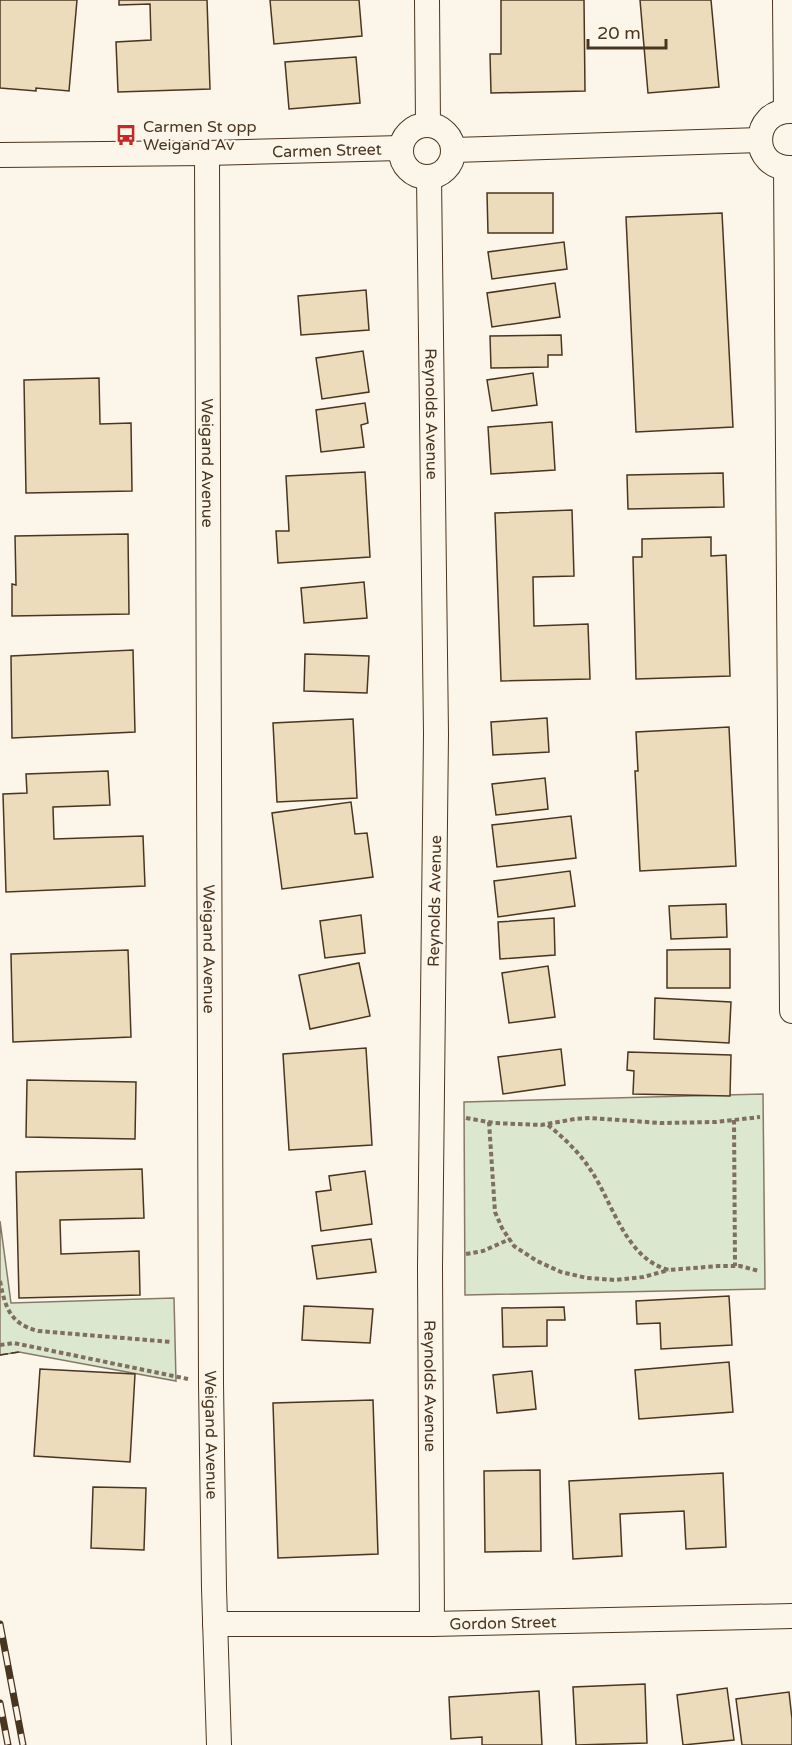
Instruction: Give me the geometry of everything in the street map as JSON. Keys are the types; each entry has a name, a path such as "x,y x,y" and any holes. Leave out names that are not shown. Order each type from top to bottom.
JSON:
{"street":[{"path":"427,0 428,125"},
{"path":"785,0 789,111 777,113 766,122 761,130 760,140 761,149 769,161 777,166 789,168 792,1011"},
{"path":"428,125 436,126 448,135 452,142 453,158 444,171 429,177 414,174 404,163 401,147 403,140 413,129 428,125"},
{"path":"454,150 760,140"},
{"name":"Carmen Street","path":"0,155 207,153 401,147"},
{"name":"Weigand Avenue","path":"207,153 211,1383 219,1745"},
{"name":"Reynolds Avenue","path":"429,177 436,734 430,1267 432,1624"},
{"name":"Gordon Street","path":"215,1624 432,1624 792,1616"}],"path":[{"path":"466,1118 489,1122 548,1124 590,1118 660,1124 760,1117"},
{"path":"734,1120 735,1266"},
{"path":"489,1122 495,1212 514,1246 537,1261 561,1272 587,1278 615,1280 643,1277 669,1270 735,1266 759,1271"},
{"path":"548,1124 579,1154 596,1180 613,1216 633,1244 658,1267 669,1270"},
{"path":"466,1254 483,1251 510,1239"},
{"path":"0,1281 4,1303 14,1320 28,1329 172,1342"},
{"path":"0,1345 14,1343 211,1383"}],"green space":[{"path":"763,1094 765,1289 465,1295 464,1102"},
{"path":"0,1221 11,1303 174,1298 176,1381 19,1352 0,1355"}],"building":[{"path":"0,0 77,0 69,91 0,88"},
{"path":"119,0 207,0 210,89 118,92 116,42 151,40 150,4 119,5"},
{"path":"270,0 359,0 362,36 274,44"},
{"path":"501,0 584,0 585,91 491,93 490,54 501,54"},
{"path":"640,0 711,0 719,87 648,93"},
{"path":"356,57 360,103 289,109 285,62"},
{"path":"487,193 553,193 553,233 488,233"},
{"path":"722,213 733,427 636,432 626,217"},
{"path":"564,242 567,269 492,279 488,252"},
{"path":"555,283 560,317 492,327 487,293"},
{"path":"366,290 369,330 301,335 298,296"},
{"path":"561,335 562,355 548,355 548,367 491,368 490,336"},
{"path":"363,351 369,392 322,399 316,358"},
{"path":"533,373 537,405 492,411 487,380"},
{"path":"99,378 100,424 131,423 132,491 26,493 24,380"},
{"path":"365,403 368,423 361,425 364,447 321,452 316,410"},
{"path":"552,422 555,470 491,474 488,427"},
{"path":"365,472 370,557 278,563 276,531 289,531 286,476"},
{"path":"723,473 724,507 628,509 627,475"},
{"path":"572,510 574,576 533,577 534,626 588,624 590,679 501,681 495,513"},
{"path":"128,534 129,614 12,616 12,584 16,585 15,536"},
{"path":"711,537 711,556 726,555 730,676 636,679 633,557 642,557 642,539"},
{"path":"364,582 367,618 304,623 301,588"},
{"path":"133,650 135,732 12,738 11,656"},
{"path":"305,654 369,656 367,693 304,691"},
{"path":"547,718 549,752 493,755 491,722"},
{"path":"353,719 357,798 277,802 273,723"},
{"path":"729,727 736,866 640,871 635,771 638,771 636,732"},
{"path":"108,771 110,805 53,807 54,839 143,836 145,886 6,892 3,794 27,793 26,774"},
{"path":"545,778 548,809 496,815 492,784"},
{"path":"351,802 355,834 367,833 373,877 282,889 272,813"},
{"path":"571,816 576,858 497,867 492,825"},
{"path":"570,871 575,906 498,917 494,881"},
{"path":"726,904 727,937 671,939 669,906"},
{"path":"361,915 365,953 325,958 320,921"},
{"path":"554,918 555,955 500,959 498,922"},
{"path":"730,949 730,988 667,988 667,950"},
{"path":"128,950 131,1037 13,1042 11,954"},
{"path":"359,963 370,1016 310,1029 299,975"},
{"path":"548,966 555,1017 509,1023 502,973"},
{"path":"655,998 731,1002 729,1043 654,1039"},
{"path":"366,1048 372,1145 289,1150 283,1054"},
{"path":"561,1049 565,1085 503,1094 498,1057"},
{"path":"628,1052 731,1055 730,1096 633,1094 634,1071 627,1070"},
{"path":"27,1080 136,1082 135,1139 26,1137"},
{"path":"142,1169 144,1218 60,1220 61,1254 139,1251 140,1295 19,1298 16,1172"},
{"path":"365,1171 372,1224 321,1231 316,1192 331,1190 329,1176"},
{"path":"371,1239 376,1272 317,1279 312,1246"},
{"path":"729,1296 732,1345 661,1349 660,1323 637,1324 636,1301"},
{"path":"304,1306 373,1309 370,1343 302,1340"},
{"path":"564,1307 565,1320 547,1320 547,1346 503,1347 502,1308"},
{"path":"729,1362 733,1412 639,1419 635,1370"},
{"path":"40,1369 135,1374 130,1462 34,1456"},
{"path":"532,1371 536,1409 497,1413 493,1375"},
{"path":"373,1400 378,1554 278,1558 273,1403"},
{"path":"540,1470 541,1551 485,1552 484,1471"},
{"path":"723,1473 726,1547 686,1549 684,1511 620,1514 622,1556 573,1559 569,1481"},
{"path":"93,1487 146,1488 144,1550 91,1548"},
{"path":"645,1684 647,1743 576,1745 573,1687"},
{"path":"727,1688 734,1740 683,1745 677,1695"},
{"path":"539,1691 542,1745 482,1745 482,1737 451,1739 449,1697"},
{"path":"789,1692 792,1745 742,1745 736,1699"}],"railway":[{"path":"0,1624 23,1745"},
{"path":"0,1703 8,1745"}],"fence":[{"path":"0,1355 19,1352"}],"place":[{"name":"Carmen St opp Weigand Av","path":"126,135"}]}
